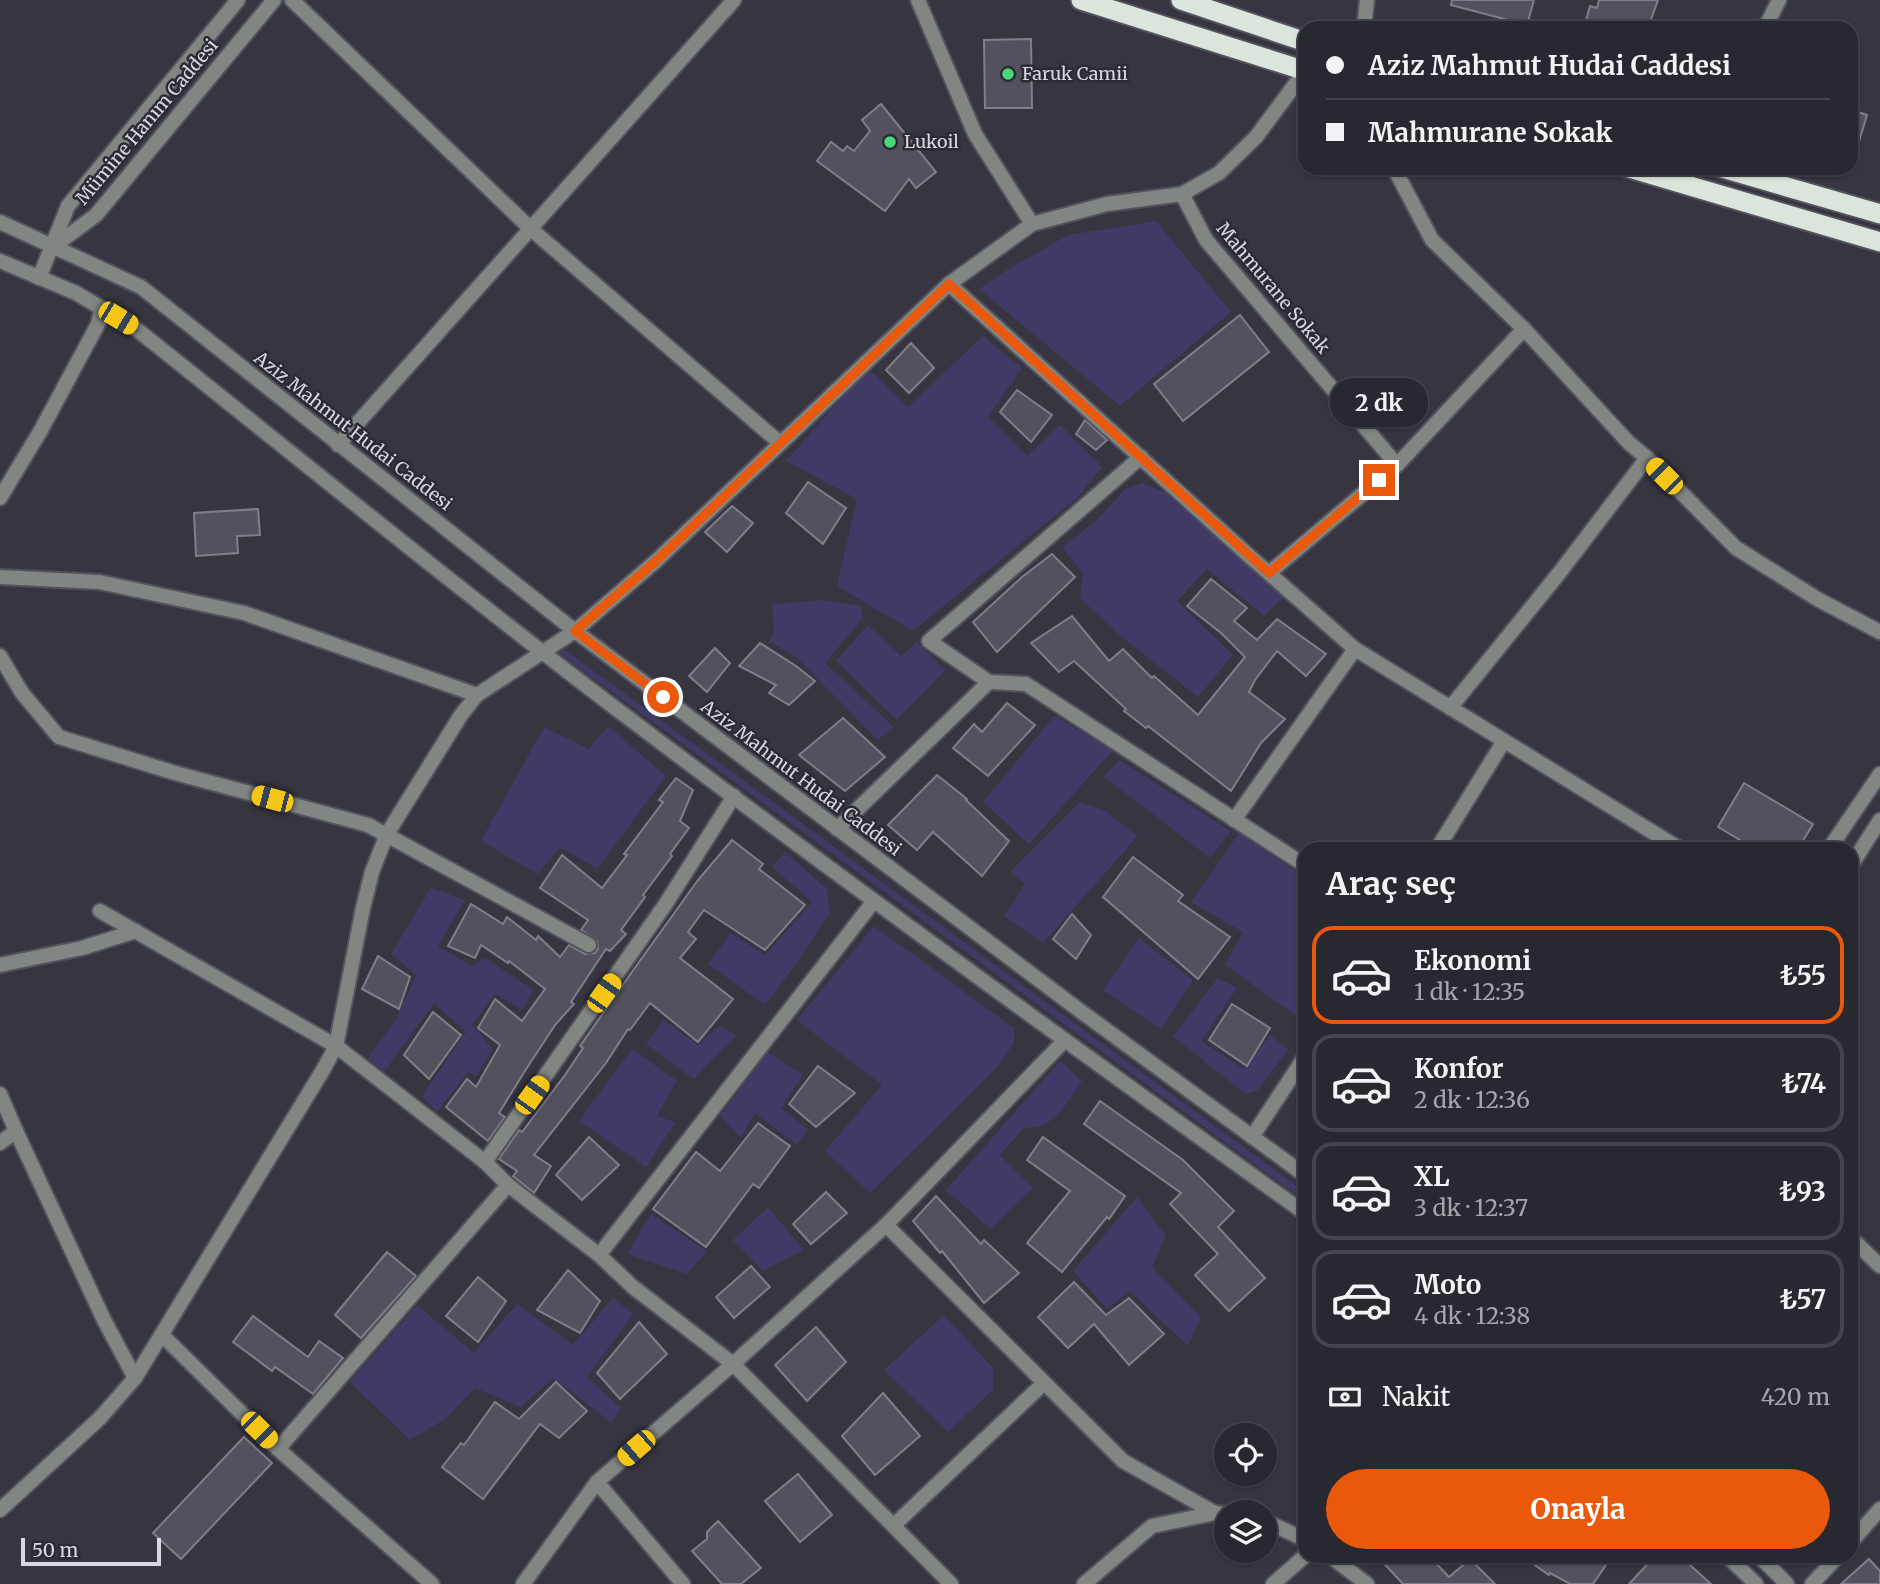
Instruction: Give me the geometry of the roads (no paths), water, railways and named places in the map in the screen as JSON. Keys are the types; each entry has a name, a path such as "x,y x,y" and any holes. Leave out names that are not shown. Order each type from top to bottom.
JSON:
{"highway":[{"path":"1081,0 1298,69"},
{"path":"1181,0 1298,39"},
{"path":"1653,175 1880,242"},
{"path":"1747,175 1880,214"}],"street":[{"name":"Mümine Hanım Caddesi","path":"52,247 68,206 238,0"},
{"name":"Mümine Hanım Caddesi","path":"52,247 96,215 274,0"},
{"path":"292,0 531,229 780,443"},
{"path":"338,444 734,0"},
{"path":"918,0 975,134 1032,224"},
{"path":"1365,21 1367,0"},
{"path":"1768,21 1779,0"},
{"path":"0,1510 100,1418 135,1378 323,1070 336,1046 363,908 372,872 387,834 461,715 477,695 575,631 656,561 949,284 1032,224 1107,204 1182,194 1219,173 1256,137 1298,80"},
{"path":"1398,175 1432,240 1524,329 1629,443 1736,548 1819,600 1880,632"},
{"name":"Mahmurane Sokak","path":"1182,194 1206,240 1397,465"},
{"name":"Aziz Mahmut Hudai Caddesi","path":"0,222 141,287 575,631 1298,1170"},
{"path":"40,278 52,247"},
{"path":"0,261 76,293 135,328 543,653 874,901 1298,1208"},
{"path":"949,284 1355,649 1669,842"},
{"path":"0,498 41,430 98,324 102,308"},
{"path":"1269,573 1397,465 1524,329"},
{"path":"1141,457 929,641 989,682 1027,684 1298,861"},
{"path":"1450,708 1560,572 1647,458"},
{"path":"0,577 99,582 244,613 477,695"},
{"path":"1234,820 1355,649"},
{"path":"0,656 22,693 59,737 175,773 368,825 589,946"},
{"path":"837,829 989,682"},
{"path":"1441,842 1504,741"},
{"path":"1834,842 1880,774"},
{"path":"485,1162 652,924 734,796"},
{"path":"1858,854 1880,820"},
{"path":"598,1255 874,901"},
{"path":"100,911 336,1046 485,1162 508,1185 733,1364 951,1584"},
{"path":"0,965 82,948 136,931"},
{"path":"523,1584 597,1482 733,1364 886,1225 1065,1041"},
{"path":"1252,1137 1298,1067"},
{"path":"0,1094 104,1320 135,1378"},
{"path":"0,1143 16,1131"},
{"path":"278,1449 508,1185"},
{"path":"886,1225 1123,1461 1214,1509"},
{"path":"1858,1245 1880,1266"},
{"path":"163,1336 278,1449 432,1584"},
{"path":"894,1525 1044,1383"},
{"path":"597,1482 683,1584"},
{"path":"1858,1534 1880,1509"},
{"path":"1084,1584 1152,1526 1214,1514"},
{"path":"1277,1527 1298,1536"},
{"path":"1273,1584 1298,1562"},
{"path":"1340,1563 1367,1584"},
{"path":"1734,1563 1756,1584"},
{"path":"1766,1563 1787,1584"},
{"path":"1812,1584 1832,1563"}],"place":[{"name":"Faruk Camii","path":"1008,74"},
{"name":"Lukoil","path":"890,142"}]}
